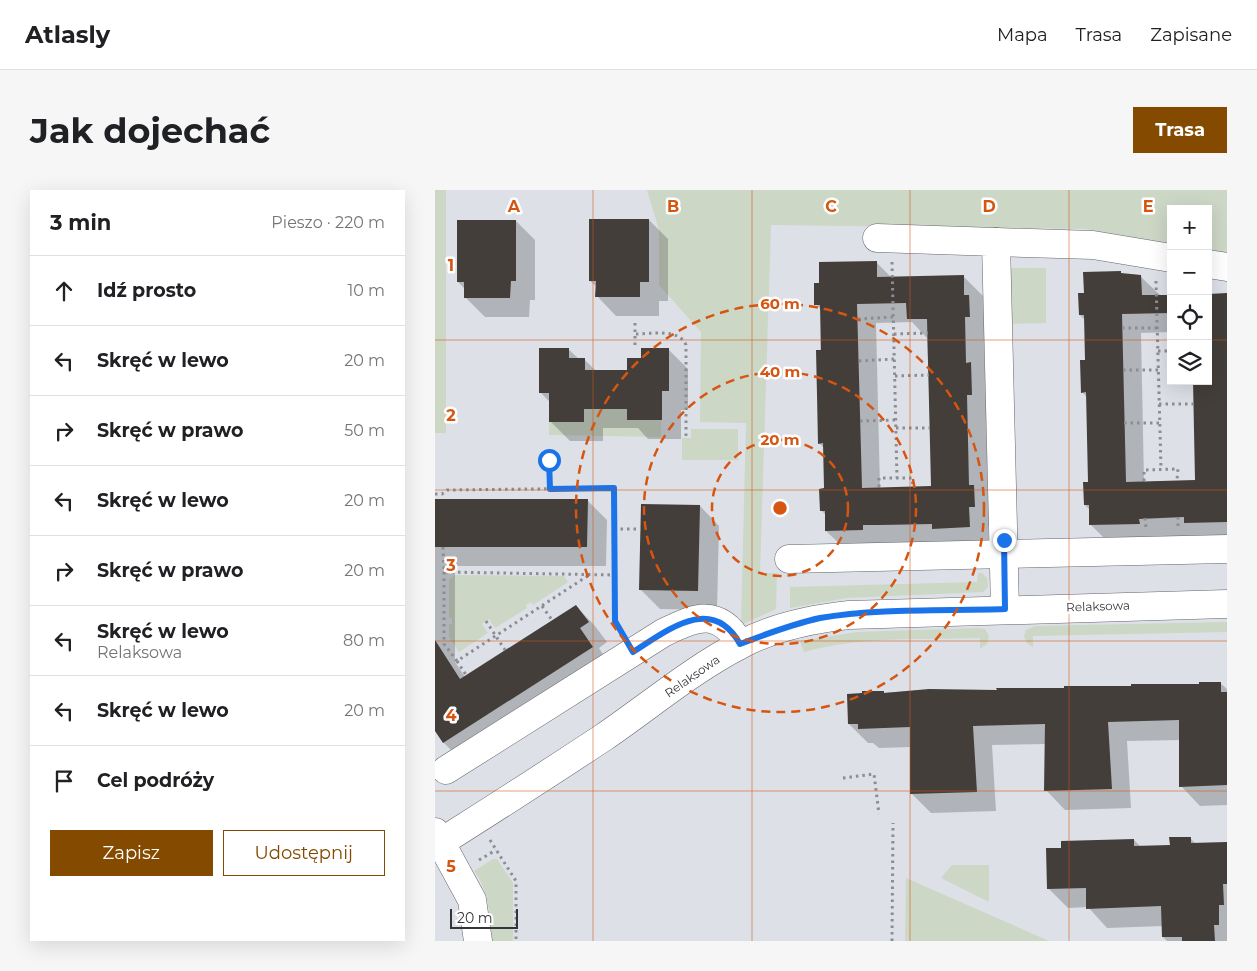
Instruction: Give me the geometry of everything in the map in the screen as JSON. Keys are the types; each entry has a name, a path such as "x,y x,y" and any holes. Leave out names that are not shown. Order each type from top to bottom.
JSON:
{"street":[{"path":"884,238 1093,245 1163,257"},
{"path":"996,242 1005,609"},
{"path":"1212,265 1227,267"},
{"path":"789,559 1227,549"},
{"name":"Relaksowa","path":"437,840 472,824 740,644 785,627 830,617 1005,609 1227,604"},
{"path":"446,770 663,633 699,617 721,622 734,634 740,644"},
{"path":"437,840 472,900 478,941"}],"path":[{"path":"884,238 894,334 897,478"},
{"path":"1161,469 1157,328 1163,257"},
{"path":"858,318 893,317"},
{"path":"635,323 635,348"},
{"path":"1122,328 1157,328"},
{"path":"894,334 928,332"},
{"path":"636,334 676,334 683,339 686,345 686,438"},
{"path":"1158,351 1167,350"},
{"path":"859,360 894,359"},
{"path":"1123,370 1158,370"},
{"path":"895,376 929,375"},
{"path":"1159,404 1194,404"},
{"path":"860,421 896,420"},
{"path":"1125,423 1160,423"},
{"path":"896,428 930,428"},
{"path":"549,460 550,489"},
{"path":"1144,481 1144,470 1161,469 1178,469 1177,480"},
{"path":"879,487 879,478 912,478 913,486"},
{"path":"435,494 442,494 447,490 614,488 615,621 633,652"},
{"path":"614,529 641,529"},
{"path":"443,547 444,644 466,675"},
{"path":"444,572 615,575"},
{"path":"457,661 589,575"},
{"path":"542,606 552,620"},
{"path":"486,621 505,650"},
{"path":"843,778 875,774 879,814"},
{"path":"892,941 893,823"},
{"path":"486,834 516,881 517,941"},
{"path":"472,865 496,850"}],"green space":[{"path":"435,190 446,190 446,433 435,433"},
{"path":"647,190 1227,190 1227,255 1212,252 1212,205 1167,205 1167,243 1086,229 771,225 760,573 777,573 776,609 741,625 746,423 700,422 701,332 659,285 659,230"},
{"path":"1006,268 1046,268 1046,323 1006,324"},
{"path":"584,409 627,409 661,420 661,437 549,435 549,422 584,422"},
{"path":"691,429 738,429 738,460 682,460 682,438 691,438"},
{"path":"978,573 982,573 987,578 988,587 983,592 847,598 790,608 790,587 977,582"},
{"path":"454,575 564,576 568,582 533,605 531,602 526,605 527,608 495,628 489,619 482,624 488,633 459,652 449,637 449,624 452,624 452,618 449,618 449,580"},
{"path":"1227,622 1227,632 1033,636 1033,647 1027,643 1024,636 1026,630 1035,626"},
{"path":"985,629 989,636 987,644 980,649 980,638 869,641 847,643 804,652 800,641 857,632"},
{"path":"493,859 497,859 513,883 513,941 491,941 491,924 486,895 474,871"},
{"path":"952,865 989,865 989,902 941,878"},
{"path":"906,878 1049,941 905,941"}],"building":[{"path":"589,219 649,219 649,282 640,282 640,297 595,297 596,281 589,281"},
{"path":"457,220 516,220 516,281 511,281 510,298 464,298 464,282 457,282"},
{"path":"877,261 877,277 964,275 964,295 969,295 970,317 965,317 966,363 971,362 972,395 967,395 969,485 974,485 975,507 969,507 970,527 932,529 932,524 863,525 863,530 825,531 825,511 820,511 819,489 824,488 823,443 818,444 816,350 821,350 820,305 814,305 814,283 819,283 819,262","holes":["906,303 907,319 927,319 931,486 862,488 857,304"]},
{"path":"1121,271 1121,273 1141,275 1142,295 1167,295 1167,313 1122,314 1126,482 1195,480 1193,385 1212,385 1212,294 1227,293 1227,522 1184,523 1184,517 1139,519 1140,524 1089,525 1089,505 1084,505 1083,482 1088,482 1086,392 1081,393 1080,360 1085,360 1084,315 1079,315 1078,293 1084,293 1083,272"},
{"path":"539,348 569,348 569,358 585,358 585,370 627,370 627,358 641,358 641,348 669,348 669,391 662,391 662,420 627,420 627,409 584,409 584,422 549,422 549,393 539,393"},
{"path":"435,499 588,499 587,547 435,547"},
{"path":"641,504 700,505 698,591 639,590"},
{"path":"576,605 589,622 580,628 593,647 443,743 435,731 435,640 460,679"},
{"path":"1199,682 1221,682 1221,692 1227,692 1227,785 1179,787 1179,720 1108,722 1112,789 1044,791 1045,724 973,726 977,792 910,794 910,727 858,729 858,724 848,724 847,694 862,693 862,691 884,691 884,693 929,689 997,690 996,688 1064,688 1064,686 1131,686 1131,684 1199,684"},
{"path":"1169,837 1191,837 1191,843 1227,842 1227,884 1223,884 1224,905 1219,905 1219,925 1214,925 1215,941 1182,941 1182,937 1162,937 1161,906 1086,909 1086,888 1047,889 1046,848 1061,848 1061,841 1134,839 1134,846 1170,845"}],"route":[{"path":"549,460 550,489 614,488 615,621 633,652 663,633 699,617 721,622 734,634 740,644 785,627 820,618 849,614 1005,609 1004,540"}]}
